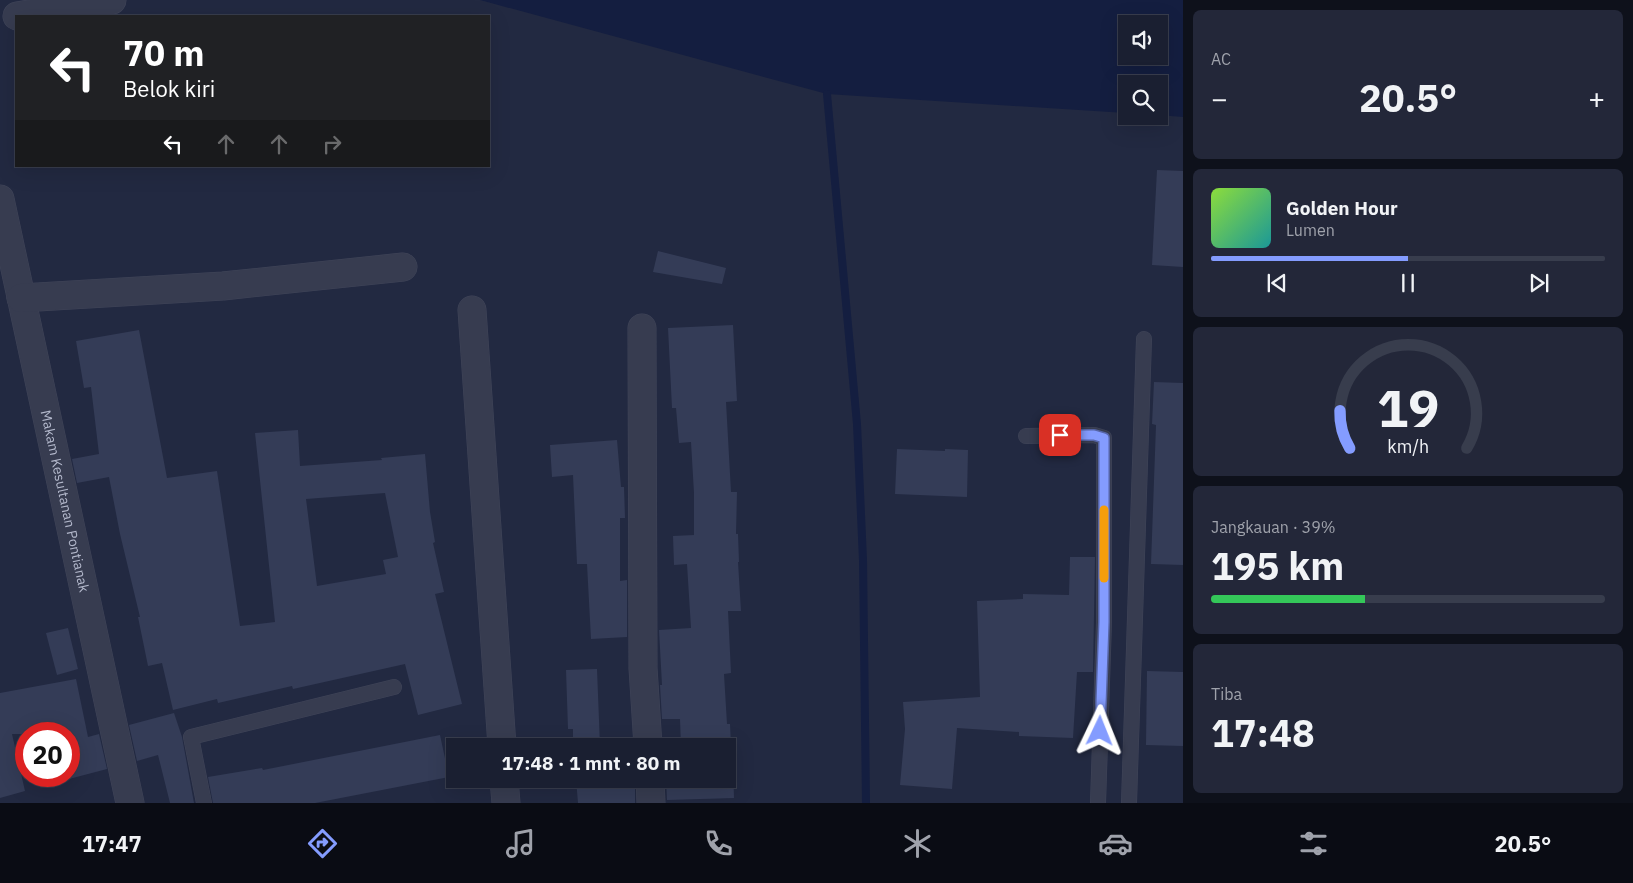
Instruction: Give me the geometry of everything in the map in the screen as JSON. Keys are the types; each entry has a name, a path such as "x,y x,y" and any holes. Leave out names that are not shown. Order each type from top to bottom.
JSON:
{"street":[{"path":"23,15 112,0"},
{"path":"0,20 15,16"},
{"name":"Makam Kesultanan Pontianak","path":"0,199 130,803"},
{"path":"21,298 223,286 403,267"},
{"path":"472,310 501,738"},
{"path":"642,328 643,668 647,738"},
{"path":"505,788 506,803"},
{"path":"651,788 652,803"}],"lane":[{"path":"1129,803 1144,339"},
{"path":"1026,436 1094,435 1104,438 1104,622 1098,803"},
{"path":"204,803 191,737 394,688"}],"water":[{"path":"480,0 1183,0 1183,117 1168,116 1168,75 1118,75 1118,112 827,94"}],"building":[{"path":"1157,170 1183,171 1183,267 1152,265"},
{"path":"658,251 726,268 722,284 653,272"},
{"path":"733,325 737,401 726,402 731,492 737,492 736,534 738,534 741,611 728,611 731,673 724,674 727,724 730,724 731,738 681,738 680,719 662,719 659,630 691,628 687,564 674,565 673,536 694,535 691,442 679,443 676,408 672,408 668,328"},
{"path":"139,330 167,478 217,471 240,626 275,622 255,433 298,430 300,466 382,460 381,458 425,454 430,512 435,542 433,543 444,592 435,594 462,704 418,715 405,664 293,689 292,686 218,703 217,699 173,710 162,663 148,666 138,617 140,617 120,534 109,477 77,483 72,459 99,454 91,387 84,388 76,341","holes":["385,493 398,557 383,560 386,574 317,586 306,499"]},
{"path":"1154,382 1183,383 1183,565 1151,564 1156,425 1152,424"},
{"path":"617,440 621,487 624,487 625,518 620,518 620,581 627,580 627,637 591,639 587,564 577,564 573,475 552,477 550,445"},
{"path":"897,449 968,450 967,497 895,494"},
{"path":"1070,557 1095,557 1093,672 1077,672 1073,738 1019,736 1019,732 957,728 952,789 900,785 905,729 903,702 980,697 977,601 1023,599 1023,594 1069,595"},
{"path":"68,628 78,669 57,675 46,633"},
{"path":"597,669 600,738 573,738 573,729 568,729 566,670"},
{"path":"1147,671 1183,672 1183,746 1146,745"},
{"path":"76,679 88,737 99,734 107,769 80,776 80,722 15,722 15,734 12,734 15,747 15,787 24,787 25,791 0,798 0,693"},
{"path":"174,713 182,737 194,803 170,803 158,755 137,761 129,725"},
{"path":"440,735 446,763 446,778 315,803 213,803 208,777 262,768 263,770"},
{"path":"577,788 635,788 635,803 578,803"},
{"path":"666,788 734,788 734,798 667,800"}],"waterway":[{"path":"827,94 857,424 863,560 866,803"}],"slow traffic":[{"path":"1104,510 1104,578"}],"route":[{"path":"1060,435 1094,435 1104,438 1104,622 1100,731"}]}
